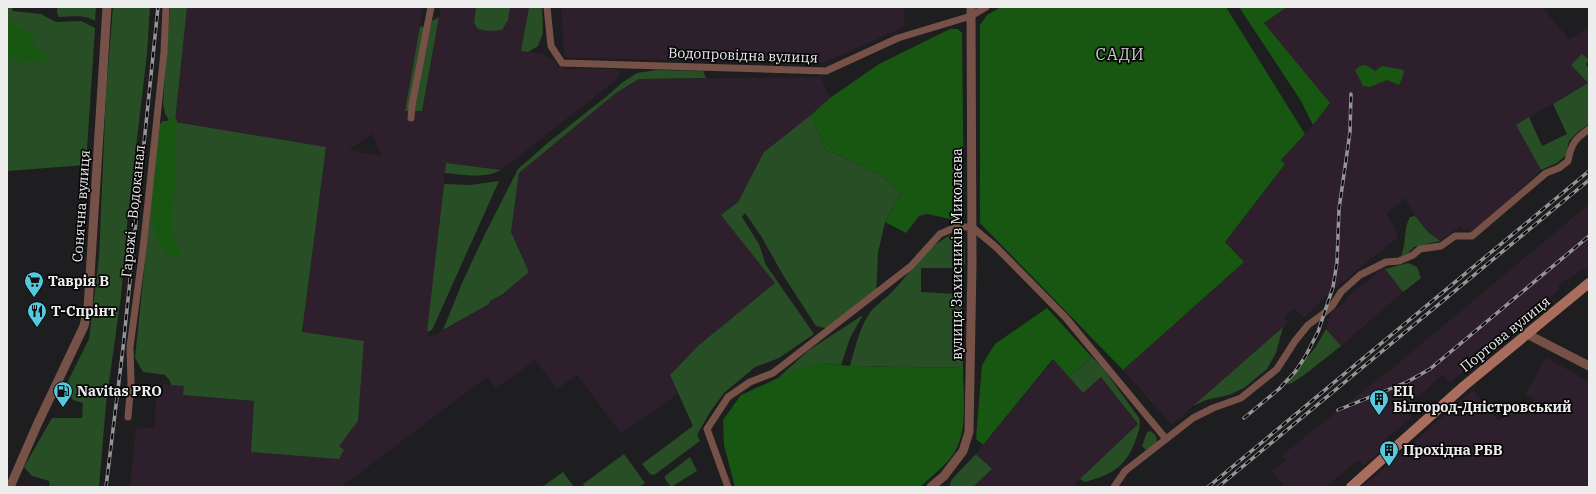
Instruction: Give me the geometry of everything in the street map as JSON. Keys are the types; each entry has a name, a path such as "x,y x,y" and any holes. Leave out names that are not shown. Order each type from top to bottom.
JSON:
{"main road":[{"name":"Портова вулиця","path":"1351,487 1464,386 1589,283"}],"street":[{"name":"Сонячна вулиця","path":"10,487 37,425 84,326 88,308 107,7"},
{"name":"Гаражі - Водоканал","path":"128,417 131,382 130,347 143,249 164,52 166,7"},
{"path":"411,118 412,105 431,7"},
{"name":"Водопровідна вулиця","path":"547,7 551,46 562,63 826,71 898,38 971,11"},
{"path":"971,11 986,7"},
{"name":"вулиця Захисників Миколаєва","path":"931,487 944,476 963,451 969,432 972,226 971,11"},
{"path":"1114,487 1125,471 1193,418 1212,408 1242,398 1277,369 1295,341 1308,325 1332,306 1341,292 1360,275 1386,262 1399,261 1413,255 1420,249 1441,246 1455,236 1472,236 1546,173 1559,168 1568,161 1570,148 1577,138 1589,129"},
{"path":"728,487 707,429 728,397 750,382 773,373 901,275 940,234 956,227 972,226 997,248 1066,318 1166,439"},
{"path":"1527,334 1589,366"}],"shaded area":[{"path":"187,7 423,7 405,111 422,111 441,7 529,7 521,51 542,53 552,59 558,66 567,69 616,69 620,74 615,81 501,170 446,164 427,337 435,335 489,304 489,301 503,294 529,272 511,232 519,173 616,93 640,79 821,77 830,98 764,152 738,202 722,215 775,283 699,345 670,375 678,394 621,434 577,375 557,389 535,360 496,388 487,377 341,487 130,487 136,427 154,428 157,392 162,392 163,384 184,386 184,395 254,401 252,452 338,446 358,421 364,341 302,332 326,147 175,122","holes":["372,134 382,156 349,150"]},
{"path":"561,7 904,7 904,27 824,63 568,58 564,55"},
{"path":"1287,7 1542,7 1569,39 1589,26 1589,60 1582,54 1588,83 1517,125 1541,170 1471,234 1467,229 1465,231 1461,226 1440,241 1428,232 1415,216 1405,198 1386,214 1394,225 1398,237 1325,297 1304,318 1294,309 1290,312 1284,318 1288,323 1172,425 1123,370 1243,262 1225,242 1285,164 1281,160 1309,130 1330,103 1264,23"},
{"path":"1589,204 1589,269 1580,271 1569,280 1568,278 1558,286 1560,289 1450,383 1443,375 1405,408 1412,417 1386,439 1387,445 1363,466 1358,460 1326,487 1285,487 1272,471 1286,460 1282,455 1396,365"},
{"path":"1382,269 1385,269 1403,292 1341,346 1326,329 1331,313 1346,301 1346,298"},
{"path":"1546,357 1589,382 1589,487 1362,487 1473,390 1499,421 1522,404 1527,409 1535,399 1525,394"},
{"path":"1054,359 1083,393 1101,377 1138,424 1072,487 973,487 992,469 976,454"}],"green space":[{"path":"7,7 12,7 13,11 41,14 56,22 81,21 95,28 86,165 7,171"},
{"path":"57,7 96,7 95,21 86,17 59,17"},
{"path":"113,7 150,7 147,54 128,215 121,296 106,404 99,487 50,487 49,481 32,476 24,467 52,418 82,418 83,403 73,400 65,387 89,339 99,258 106,93"},
{"path":"170,7 187,7 175,122 326,147 302,332 364,341 358,421 339,446 344,450 339,459 251,452 254,401 183,395 184,386 171,385 170,381 165,375 143,372 135,358 159,125 163,121 170,121 165,114 163,103"},
{"path":"476,7 510,7 508,20 502,30 489,31 478,29 474,23"},
{"path":"529,7 542,7 543,33 538,46 528,52 521,51"},
{"path":"1001,7 1226,7 1305,134 1281,160 1285,164 1225,242 1244,262 1123,370 980,223 980,25 987,15"},
{"path":"1239,7 1287,7 1264,23 1330,103 1313,125 1301,101"},
{"path":"439,17 422,111 415,111 414,108 432,21"},
{"path":"7,18 18,28 31,33 34,46 46,56 45,63 31,61 20,63 13,61 7,53"},
{"path":"420,26 424,27 410,107 408,111 405,111"},
{"path":"950,29 958,29 962,33 964,214 955,220 927,214 919,216 906,233 885,222 901,193 882,176 835,153 826,151 811,115 830,98 879,64"},
{"path":"1582,54 1589,60 1586,64 1589,69 1589,124 1569,141 1566,155 1557,163 1541,170 1516,125 1529,117 1542,146 1567,134 1553,104 1588,83 1571,65"},
{"path":"1366,65 1375,71 1382,66 1404,70 1403,76 1399,85 1387,80 1370,87 1363,86 1355,70 1360,66"},
{"path":"656,70 703,71 706,78 639,79 616,93 519,173 511,232 529,272 503,294 490,301 489,304 443,330 462,283 518,169 623,82 637,73"},
{"path":"811,115 826,151 835,153 882,176 901,193 885,222 878,253 876,296 825,328 816,326 783,275 761,236 745,213 742,217 759,244 766,265 814,334 779,358 755,367 724,393 710,412 697,435 700,441 654,475 650,474 642,464 693,426 670,375 699,345 775,283 721,215 738,202 764,152"},
{"path":"175,117 177,121 173,227 176,245 180,252 178,256 169,258 157,239 153,223 152,200 159,131 169,118"},
{"path":"446,163 501,170 488,175 445,173"},
{"path":"499,181 432,330 427,332 444,184 470,185"},
{"path":"1415,216 1428,232 1440,241 1414,247 1408,253 1401,256 1408,222 1410,217"},
{"path":"961,231 964,234 965,264 959,268 921,268 921,292 957,294 962,302 963,368 850,366 860,333 871,311 891,293 922,257 940,241"},
{"path":"1408,263 1417,267 1421,278 1403,292 1385,269"},
{"path":"1047,308 1090,355 1089,360 1069,377 1053,359 983,445 976,439 982,365 995,344"},
{"path":"863,315 850,338 841,365 822,363 778,378 809,350"},
{"path":"1283,327 1276,353 1267,369 1244,388 1229,395 1206,400 1193,406"},
{"path":"1326,329 1341,346 1304,375 1290,384 1286,383 1315,348"},
{"path":"1090,355 1103,368 1139,418 1140,426 1132,449 1123,463 1103,476 1085,482 1080,479 1138,424 1101,377 1083,393 1069,377 1089,360"},
{"path":"822,363 850,366 963,368 963,428 956,450 949,460 920,487 735,487 724,445 723,420 741,395 800,368"},
{"path":"1151,431 1156,436 1157,442 1146,450 1142,446 1147,432"},
{"path":"624,454 645,483 639,487 585,487 583,484"},
{"path":"976,454 992,469 973,487 949,487 952,479"},
{"path":"690,457 697,471 671,487 665,479 665,476"},
{"path":"563,472 574,487 542,487"}],"railway":[{"path":"106,487 123,348 158,7"},
{"path":"1244,418 1279,389 1295,372 1318,332 1333,287 1337,262 1339,209 1350,132 1351,94"},
{"path":"1208,487 1589,171"},
{"path":"1218,487 1589,180"},
{"path":"1338,410 1407,382 1430,369 1589,236"}],"place":[{"name":"Таврія В","path":"34,298"},
{"name":"Т-Спрінт","path":"37,328"},
{"name":"Navitas PRO","path":"63,408"},
{"name":"ЕЦ Білгород-Дністровський","path":"1379,416"},
{"name":"Прохідна РБВ","path":"1389,467"}],"district":[{"name":"САДИ","path":"1120,54"}]}
